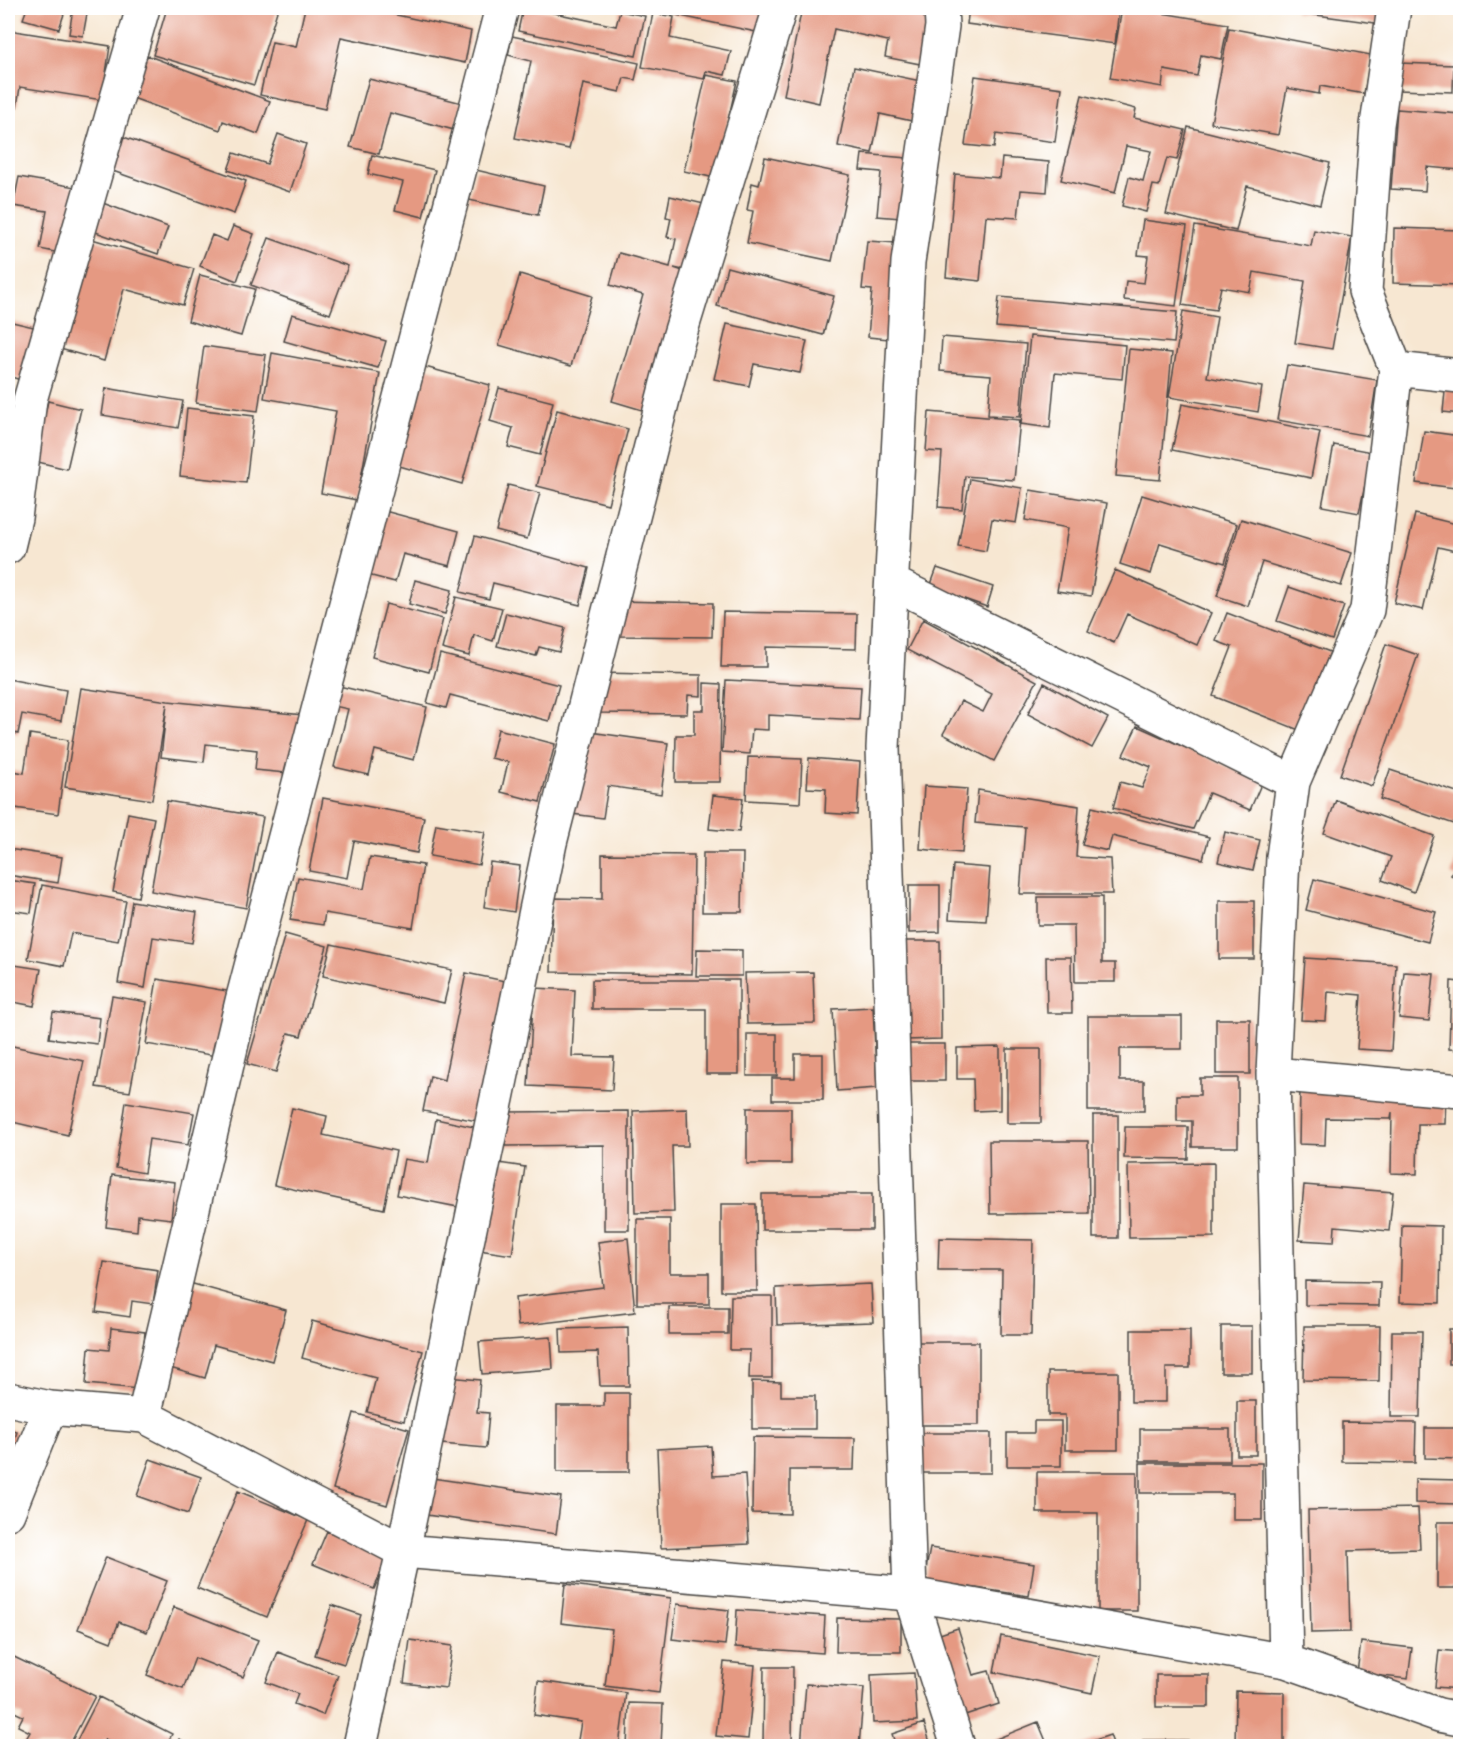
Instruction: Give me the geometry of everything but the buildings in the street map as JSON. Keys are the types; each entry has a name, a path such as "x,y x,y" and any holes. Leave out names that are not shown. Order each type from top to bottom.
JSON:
{"street":[{"path":"8,547 15,518 19,399 143,8"},
{"path":"144,1416 245,990 502,8"},
{"path":"360,1746 403,1551 550,843 677,344 780,8"},
{"path":"941,8 942,26 908,262 883,748 910,1594 958,1746"},
{"path":"1286,1661 1274,1074 1283,857 1293,782 1367,610 1396,369 1365,291 1377,125 1394,8"},
{"path":"1396,369 1461,376"},
{"path":"893,583 1293,782"},
{"path":"1274,1074 1461,1091"},
{"path":"8,1399 50,1408 144,1416 403,1551 910,1594 1286,1661 1439,1715 1461,1719"},
{"path":"8,1513 50,1408"}]}
